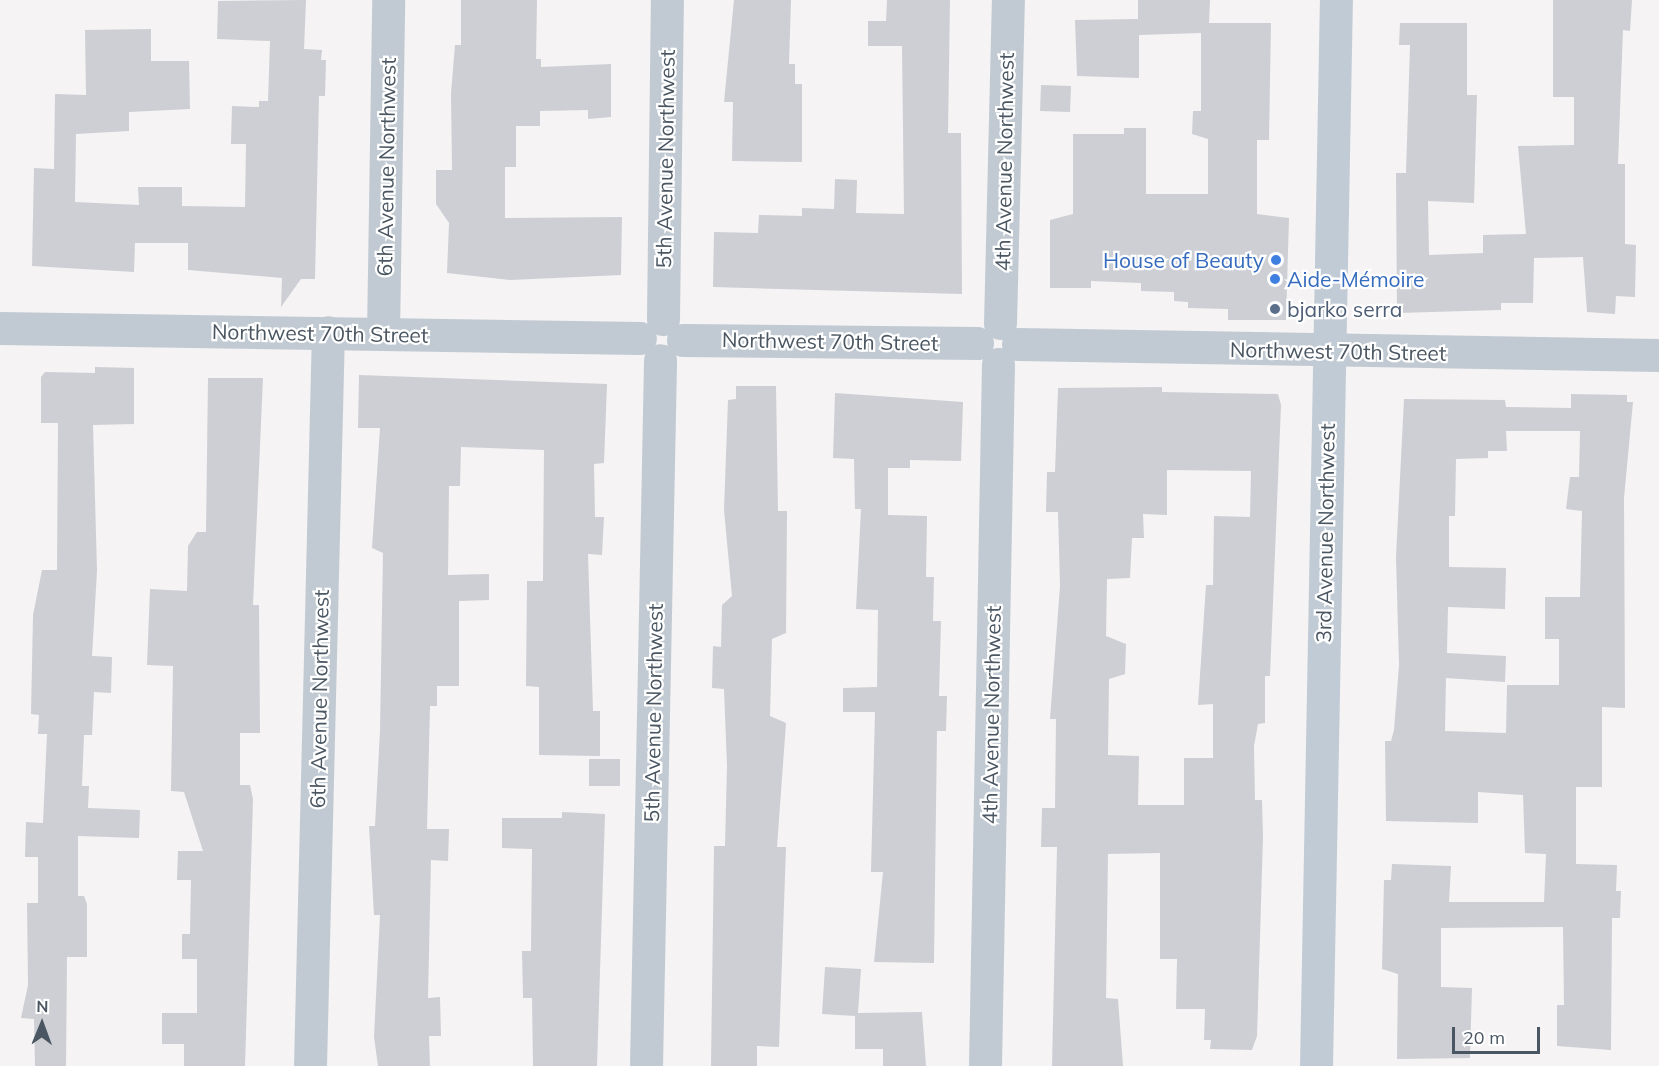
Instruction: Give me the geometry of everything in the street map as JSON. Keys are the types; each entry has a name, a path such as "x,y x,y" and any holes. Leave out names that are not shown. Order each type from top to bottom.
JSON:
{"street":[{"name":"6th Avenue Northwest","path":"383,334 388,0"},
{"name":"5th Avenue Northwest","path":"646,1066 667,0"},
{"name":"4th Avenue Northwest","path":"985,1066 998,344 1008,0"},
{"name":"3rd Avenue Northwest","path":"1316,1066 1336,0"},
{"name":"Northwest 70th Street","path":"0,328 1659,355"},
{"name":"6th Avenue Northwest","path":"310,1066 328,332"}],"building":[{"path":"306,0 304,49 322,50 321,60 326,60 325,96 319,96 315,279 301,279 281,307 282,278 188,270 188,243 135,243 134,272 32,266 34,168 54,169 55,94 86,95 85,30 151,29 151,61 189,61 190,109 129,112 129,131 76,134 75,202 139,205 138,187 182,187 182,206 245,207 246,144 231,144 232,106 259,107 259,101 268,101 270,41 217,39 218,1"},
{"path":"461,0 537,0 536,59 541,59 541,67 611,64 611,117 588,119 588,110 540,111 540,126 516,126 516,167 505,167 505,218 622,217 621,275 510,280 447,273 449,223 436,204 436,170 452,170 451,93 455,45 461,45"},
{"path":"734,0 791,0 789,64 795,64 795,84 802,84 802,162 732,161 733,102 724,102"},
{"path":"887,0 950,0 948,133 961,133 962,294 713,287 714,232 758,233 759,215 802,216 802,208 834,209 835,179 857,180 856,213 904,214 902,46 868,46 868,21 886,21"},
{"path":"1138,0 1210,0 1209,23 1271,23 1269,140 1257,140 1257,214 1289,218 1286,320 1228,320 1228,309 1188,308 1188,302 1174,301 1174,292 1141,291 1141,283 1091,281 1091,288 1050,288 1050,220 1073,214 1073,134 1124,134 1124,128 1146,128 1146,194 1208,194 1208,139 1192,134 1193,111 1201,111 1201,33 1139,35 1139,78 1077,76 1075,20 1138,19"},
{"path":"1553,0 1632,0 1630,31 1623,30 1618,164 1625,164 1625,244 1636,245 1635,297 1616,296 1615,314 1587,312 1583,257 1534,258 1533,303 1501,303 1501,310 1397,313 1396,173 1406,173 1410,45 1399,45 1400,23 1467,23 1467,95 1477,95 1474,203 1428,201 1429,255 1483,253 1483,235 1526,234 1518,146 1574,145 1574,97 1553,97"},
{"path":"1041,85 1071,86 1070,112 1040,111"},
{"path":"95,367 134,368 134,424 93,425 97,571 92,656 112,657 111,693 94,692 92,735 84,735 82,786 89,786 88,808 140,810 139,838 78,836 78,896 84,896 87,904 87,957 67,957 66,1066 35,1066 34,1019 21,1018 28,985 27,903 38,903 38,857 25,857 26,822 43,823 47,734 38,734 39,715 31,714 33,615 42,570 57,570 58,423 41,423 41,377 45,372 95,373"},
{"path":"359,375 607,384 604,463 594,464 595,517 604,517 602,555 588,554 593,711 600,711 600,756 539,755 539,687 526,686 527,581 543,581 544,450 461,447 460,486 449,486 448,575 489,574 489,600 459,601 459,686 437,686 437,706 430,706 427,829 449,829 448,861 431,860 428,998 440,997 441,1036 429,1036 430,1066 378,1066 374,1037 380,915 374,915 369,826 375,826 380,731 383,553 372,548 380,428 358,428"},
{"path":"208,378 263,378 253,605 259,605 260,733 240,733 240,785 250,785 253,799 245,1066 184,1066 184,1044 162,1044 162,1013 197,1013 197,959 182,959 182,934 190,934 191,880 177,880 178,851 203,851 184,792 171,791 173,666 147,665 150,589 187,591 188,546 197,532 206,532"},
{"path":"736,386 776,386 778,511 787,511 786,633 772,639 770,716 786,723 777,847 786,847 779,1047 757,1046 757,1066 711,1066 714,846 725,846 727,766 724,689 712,688 713,646 721,647 722,605 732,596 724,510 728,400 736,399"},
{"path":"1162,387 1162,392 1278,394 1281,405 1270,676 1265,676 1265,723 1258,724 1254,746 1255,800 1262,800 1263,837 1257,1036 1252,1050 1210,1049 1211,1040 1204,1040 1205,1009 1176,1009 1177,959 1160,959 1160,853 1108,854 1106,998 1118,999 1123,1066 1052,1066 1057,847 1041,847 1042,808 1055,808 1056,719 1050,719 1060,586 1058,512 1046,512 1047,472 1055,472 1058,388","holes":["1167,470 1251,471 1250,517 1214,516 1213,585 1206,585 1198,705 1213,704 1213,758 1184,758 1184,805 1138,805 1139,756 1108,755 1109,679 1125,674 1126,644 1106,636 1107,579 1130,578 1132,538 1144,538 1143,514 1167,515"]},
{"path":"835,393 963,402 961,461 910,460 910,468 888,468 888,515 927,516 926,577 934,577 933,621 941,621 939,696 947,696 946,731 937,731 934,963 874,962 883,872 871,872 875,712 843,712 843,688 877,687 878,610 856,609 861,509 855,509 854,459 833,458"},
{"path":"1571,394 1627,395 1627,402 1633,402 1624,498 1625,708 1602,707 1602,787 1576,787 1576,864 1617,865 1616,891 1621,891 1620,918 1612,918 1611,1050 1557,1046 1557,1005 1564,1005 1563,927 1441,928 1441,987 1472,988 1470,1058 1397,1059 1398,974 1382,969 1384,880 1391,880 1392,864 1451,866 1449,902 1544,902 1546,854 1525,853 1523,795 1478,792 1478,823 1386,821 1385,741 1391,741 1394,730 1399,665 1396,557 1404,399 1505,400 1506,407 1571,408","holes":["1506,431 1580,431 1579,477 1570,477 1566,509 1582,511 1580,597 1545,597 1545,639 1559,639 1559,685 1507,685 1506,733 1445,731 1446,678 1505,682 1506,656 1447,653 1448,607 1505,609 1506,568 1449,567 1449,516 1455,516 1456,459 1488,458 1488,451 1507,451"]},
{"path":"589,759 620,759 620,786 589,786"},
{"path":"562,812 605,814 597,1066 533,1066 532,998 523,998 522,951 531,951 532,849 502,848 502,818 562,818"},
{"path":"825,967 861,969 858,1013 922,1012 926,1066 883,1066 883,1049 855,1049 855,1016 822,1014"}],"place":[{"name":"House of Beauty","path":"1276,260"},
{"name":"Aide-Mémoire","path":"1275,279"},
{"name":"bjarko serra","path":"1275,309"}]}
